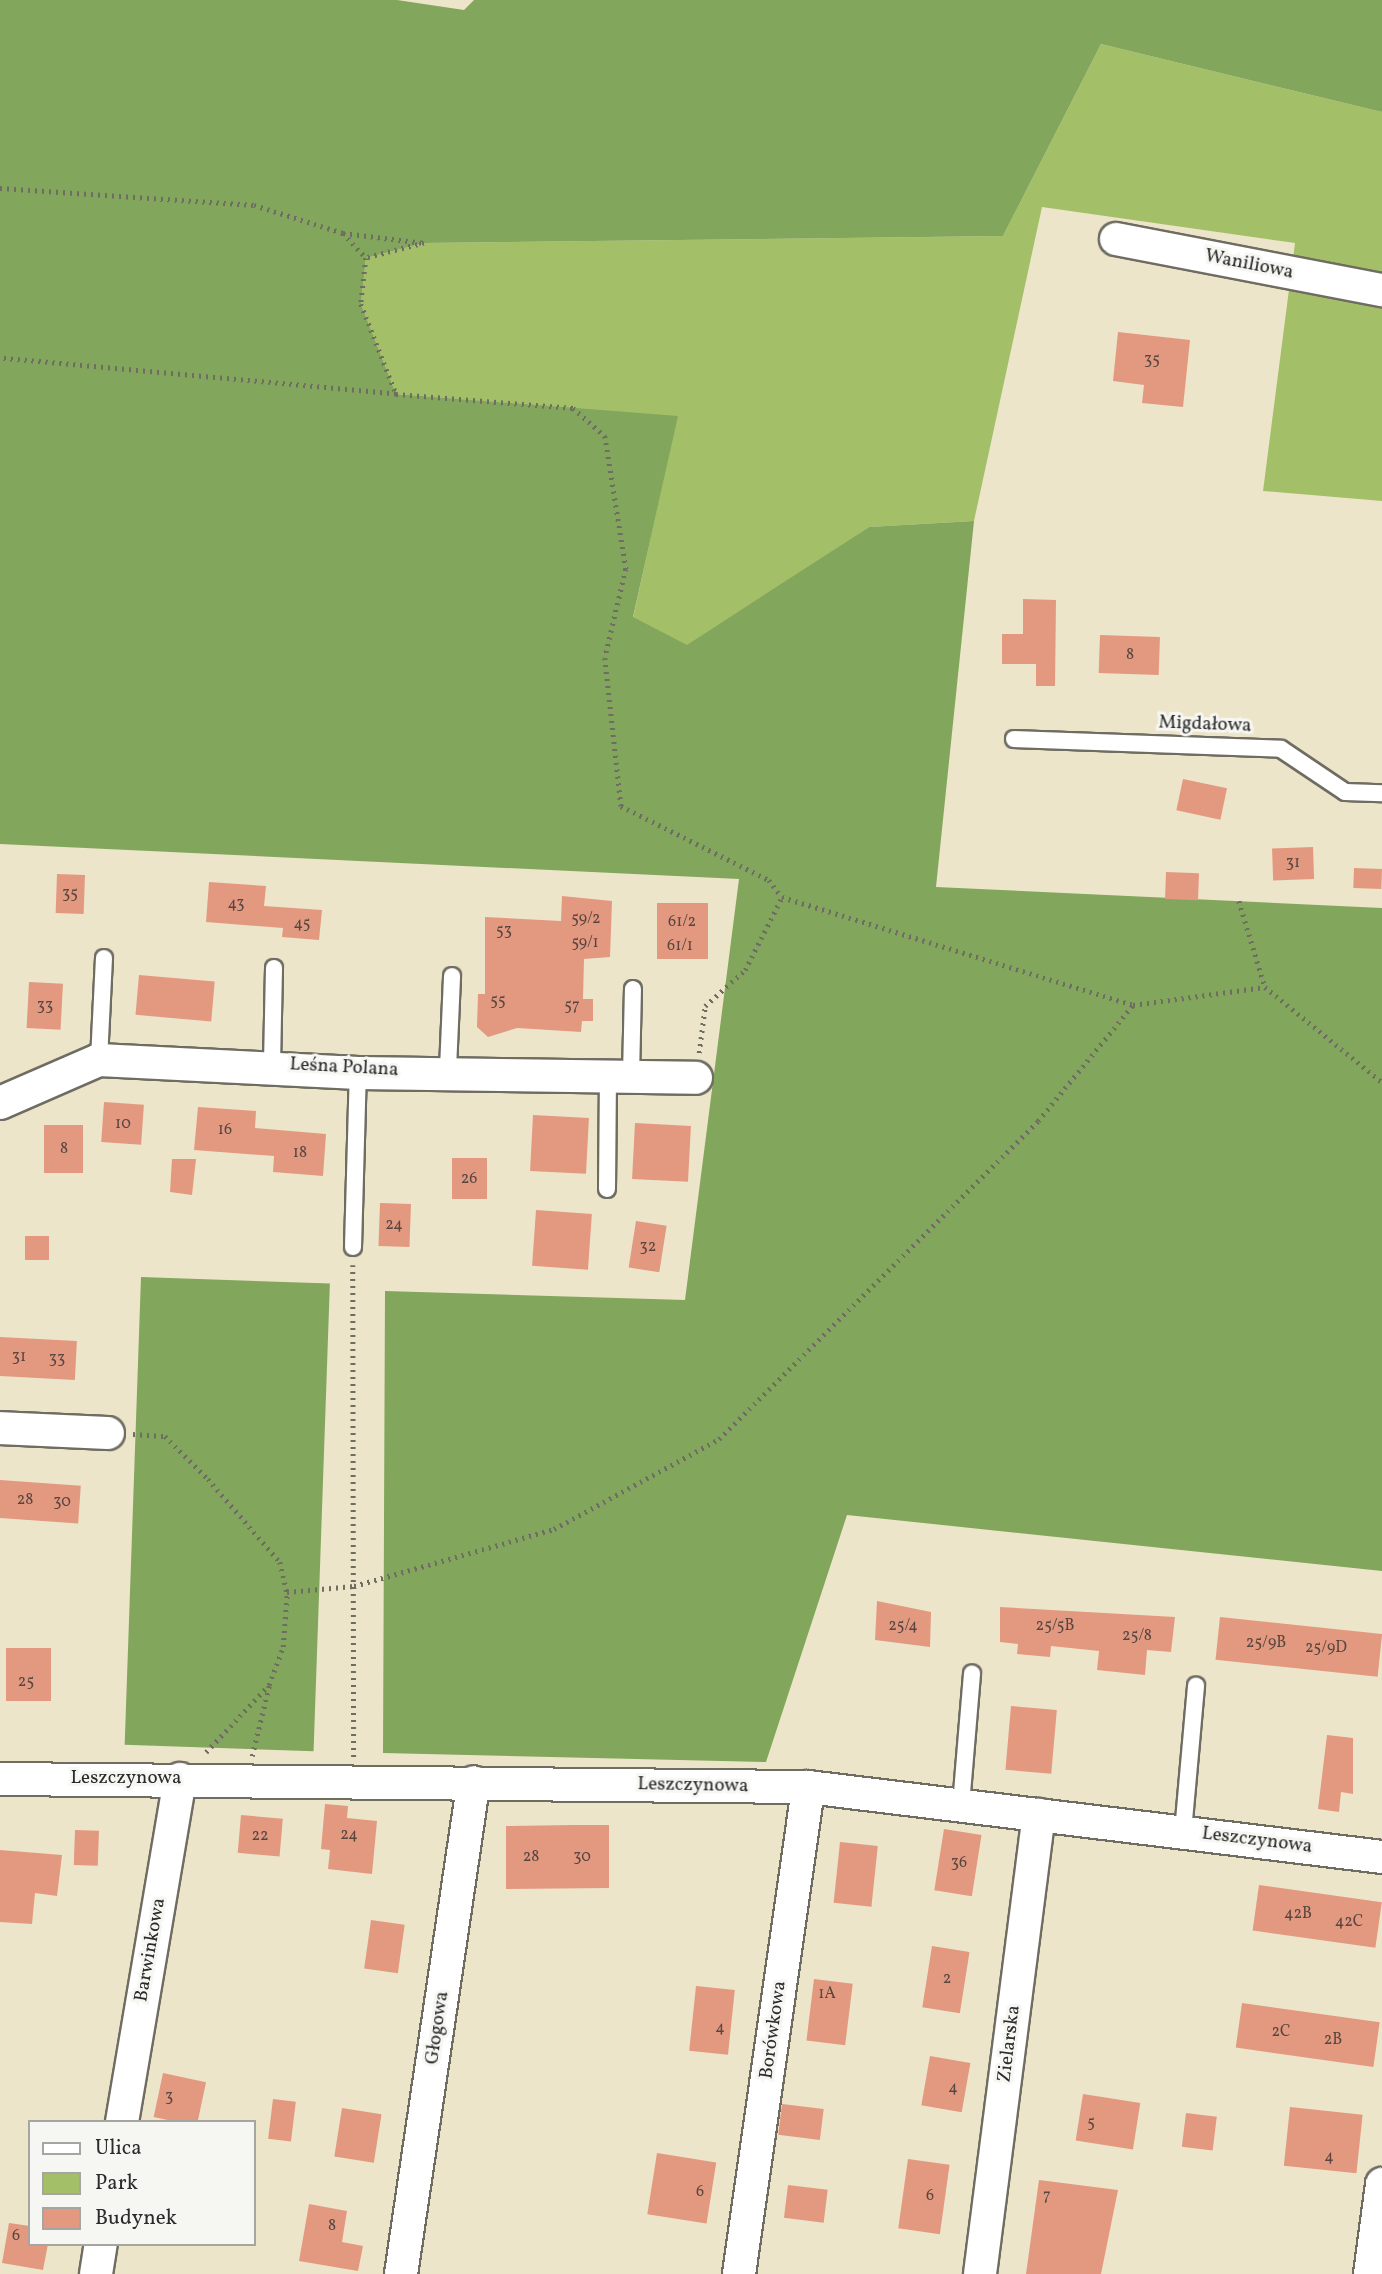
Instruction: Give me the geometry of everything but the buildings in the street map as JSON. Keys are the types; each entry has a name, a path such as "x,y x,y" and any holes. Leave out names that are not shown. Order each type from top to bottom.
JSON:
{"street":[{"name":"Waniliowa","path":"1116,239 1382,290"},
{"name":"Leśna Polana","path":"0,1104 99,1060 272,1064 358,1073 448,1069 619,1078 696,1078"},
{"path":"0,1428 108,1433"},
{"name":"Leszczynowa","path":"0,1779 354,1778 808,1787 1382,1857"},
{"name":"Barwinkowa","path":"122,2120 180,1779"},
{"name":"Głogowa","path":"401,2274 474,1782"},
{"name":"Borówkowa","path":"740,2274 808,1787"},
{"name":"Zielarska","path":"980,2274 1039,1815"},
{"path":"1370,2274 1382,2184"},
{"path":"96,2274 101,2246"}],"lane":[{"name":"Migdałowa","path":"1014,738 1281,749 1345,792 1382,793"},
{"path":"99,1060 104,958"},
{"path":"272,1064 274,968"},
{"path":"448,1069 452,976"},
{"path":"607,1189 619,1078 633,989"},
{"path":"353,1247 358,1073"},
{"path":"961,1805 972,1672"},
{"path":"1183,1832 1196,1686"}],"path":[{"path":"0,188 254,205 343,233 424,243 366,258"},
{"path":"343,233 366,258 361,304 396,394"},
{"path":"0,358 573,408 605,436 626,569 605,658 621,806 768,880 782,897 1133,1005 1265,988"},
{"path":"696,1078 705,1006 746,970 782,897"},
{"path":"1239,901 1265,988 1382,1082"},
{"path":"286,1592 354,1586 554,1529 719,1439 1038,1121 1133,1005"},
{"path":"353,1247 354,1778"},
{"path":"108,1433 165,1436 279,1562 286,1592 283,1647 270,1685 246,1779"},
{"path":"180,1779 270,1685"}],"green space":[{"path":"0,0 397,0 464,10 474,0 1382,0 1382,112 1101,44 1003,236 424,243 366,258 361,304 396,394 678,416 633,617 687,645 869,527 974,521 936,887 1382,908 1382,1571 847,1515 766,1762 383,1753 385,1291 685,1300 739,879 0,844"},
{"path":"1101,44 1382,112 1382,501 1263,491 1295,243 1042,207 974,521 869,527 687,646 633,618 677,417 396,394 361,304 366,258 424,243 1003,236"},
{"path":"141,1277 330,1284 314,1751 125,1745"}]}
